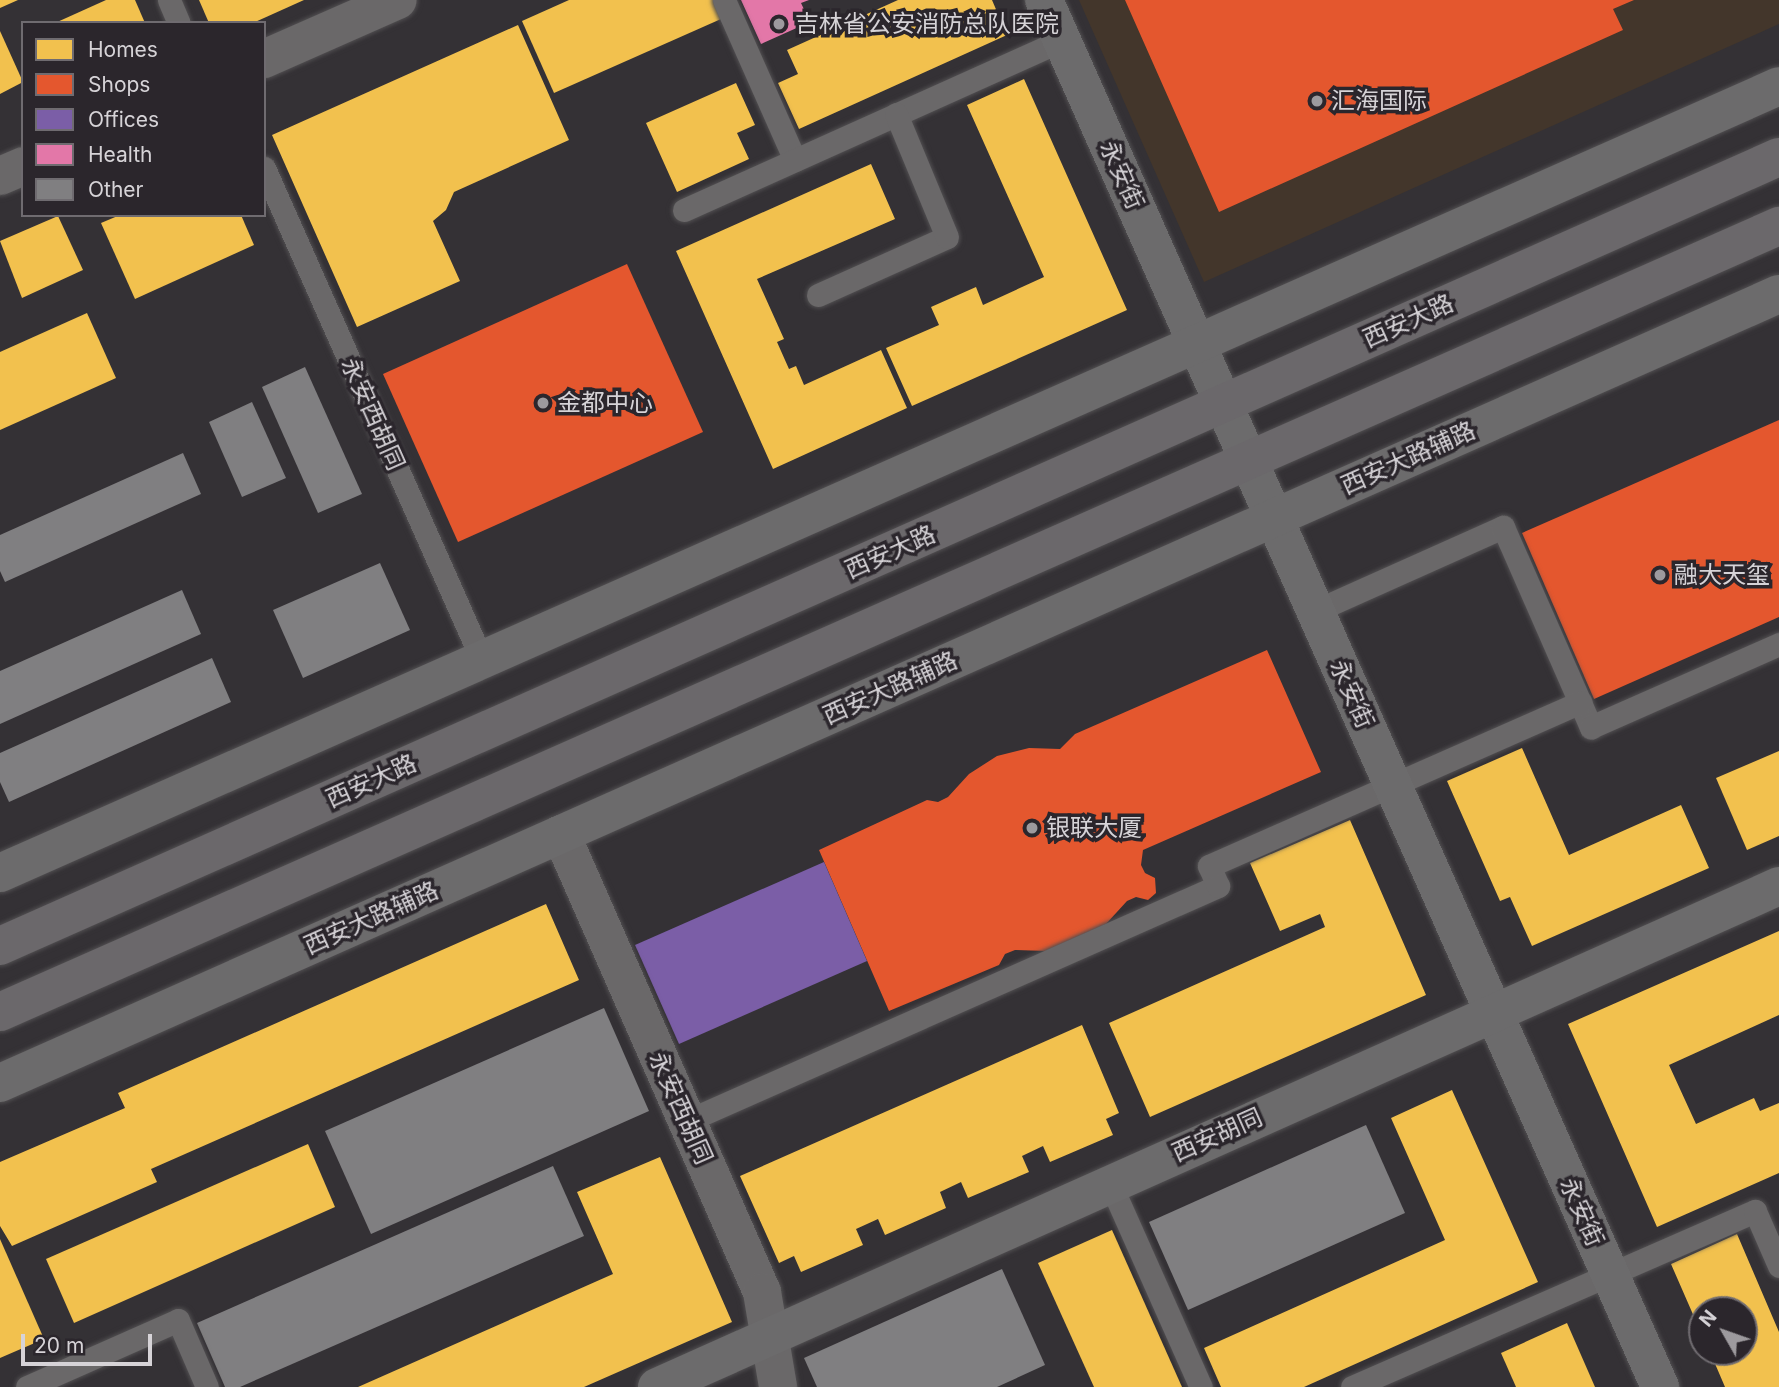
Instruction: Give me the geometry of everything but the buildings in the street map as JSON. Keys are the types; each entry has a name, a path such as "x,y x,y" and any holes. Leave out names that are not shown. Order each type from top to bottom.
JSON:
{"main road":[{"name":"西安大路","path":"0,946 1779,157"},
{"path":"0,1012 1779,226"}],"street":[{"path":"266,58 398,0"},
{"name":"永安街","path":"1044,0 1660,1387"},
{"path":"0,873 1779,86"},
{"path":"0,176 21,167"},
{"name":"西安大路辅路","path":"0,1083 1779,294"},
{"name":"永安西胡同","path":"561,834 762,1292 778,1387"},
{"name":"西安胡同","path":"656,1387 1493,1011 1779,886"}],"lane":[{"path":"169,0 178,21"},
{"path":"724,0 794,160"},
{"path":"684,210 1062,40"},
{"path":"818,295 947,237 896,114"},
{"name":"永安西胡同","path":"266,173 482,660"},
{"path":"1315,611 1503,527 1591,727 1779,644"},
{"path":"687,1121 1218,887 1209,866 1580,702"},
{"path":"1110,1183 1200,1387"},
{"path":"1352,1387 1755,1211 1779,1266"},
{"path":"27,1387 178,1320 207,1387"}],"shaded area":[{"path":"1079,0 1779,0 1779,24 1204,282"}],"place":[{"name":"吉林省公安消防总队医院","path":"779,24"},
{"name":"汇海国际","path":"1317,101"},
{"name":"金都中心","path":"543,403"},
{"name":"融大天玺","path":"1660,575"},
{"name":"银联大厦","path":"1032,828"}]}
